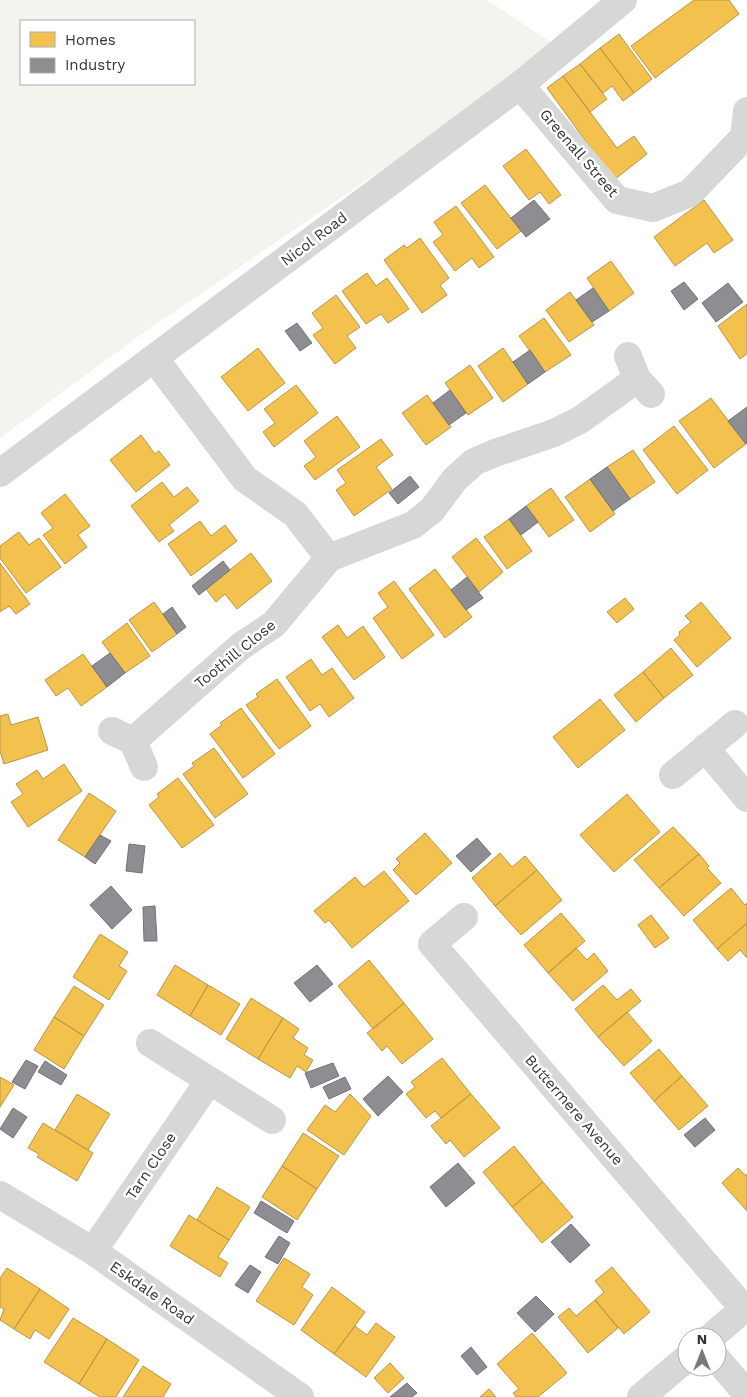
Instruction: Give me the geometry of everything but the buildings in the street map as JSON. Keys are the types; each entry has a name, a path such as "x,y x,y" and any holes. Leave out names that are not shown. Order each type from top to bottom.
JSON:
{"street":[{"name":"Nicol Road","path":"0,473 520,85 622,0"},
{"name":"Greenall Street","path":"520,85 617,200 653,208 690,193 744,137 747,111"},
{"path":"154,358 245,479 295,514 329,558"},
{"name":"Toothill Close","path":"144,766 122,736 240,646 274,624 329,558 413,525 432,510 455,479 474,462 495,453 554,434 580,420 639,377"},
{"path":"674,775 735,724"},
{"path":"705,748 747,798"},
{"name":"Buttermere Avenue","path":"464,917 432,944 745,1307"},
{"path":"150,1043 272,1120"},
{"name":"Tarn Close","path":"93,1251 209,1081"},
{"name":"Eskdale Road","path":"0,1195 93,1251 300,1397"},
{"path":"722,1327 745,1307"},
{"path":"640,1397 677,1366"},
{"path":"727,1371 747,1394"}],"shaded area":[{"path":"0,0 487,0 557,46 513,80 139,336 0,438"}]}
